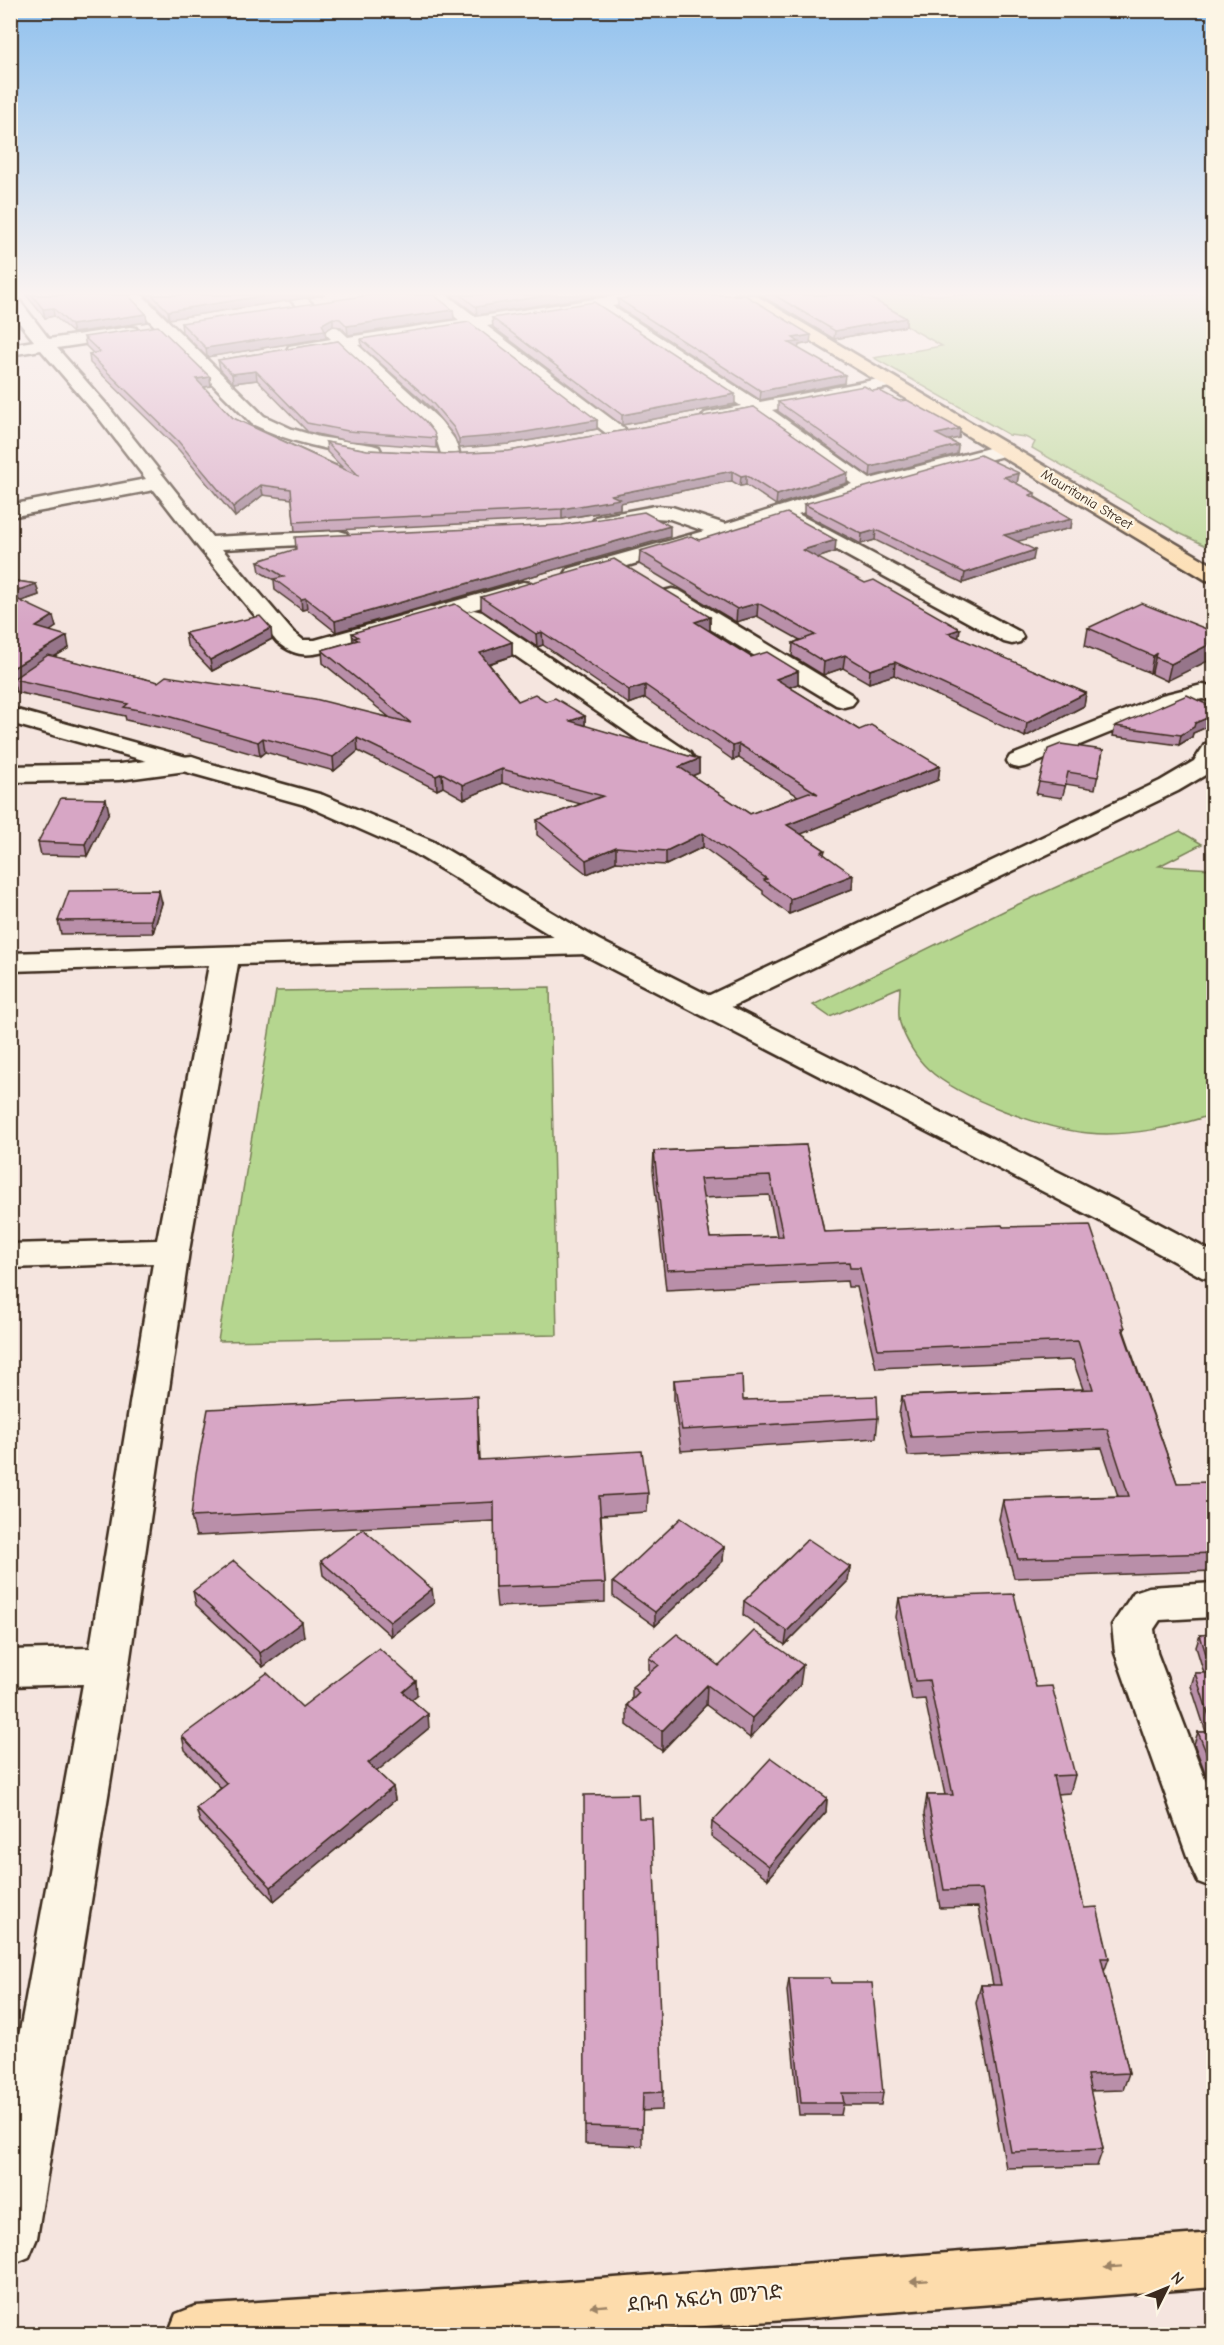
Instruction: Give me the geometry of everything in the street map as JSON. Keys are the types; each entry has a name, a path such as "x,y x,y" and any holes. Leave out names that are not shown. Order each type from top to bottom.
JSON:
{"main road":[{"name":"Mauritania Street","path":"927,404 1214,575"},
{"name":"ደቡብ አፍሪካ መንገድ","path":"196,2334 507,2314 1214,2259"}],"street":[{"path":"97,404 206,544 285,637 297,647 316,647 537,584"},
{"path":"243,404 258,420 285,433 318,442 392,452"},
{"path":"411,404 434,425 459,456 427,454"},
{"path":"580,404 618,433"},
{"path":"752,404 867,486"},
{"path":"699,419 775,404"},
{"path":"596,437 641,429"},
{"path":"560,578 725,531 867,486 1004,450"},
{"path":"10,510 158,483"},
{"path":"586,524 655,512 672,513 725,531"},
{"path":"783,513 1012,637"},
{"path":"206,544 362,536"},
{"path":"616,562 636,574"},
{"path":"656,586 844,700"},
{"path":"458,606 681,758"},
{"path":"1019,761 1170,700 1202,692 1214,693"},
{"path":"10,715 192,764 314,800 423,847 587,945 1116,1215 1214,1268"},
{"path":"708,1007 1169,786 1203,766 1214,749"},
{"path":"10,774 119,772 192,764"},
{"path":"10,962 587,945"},
{"path":"10,2238 108,1665 172,1251 225,955"},
{"path":"10,1256 172,1251"},
{"path":"1214,1600 1149,1604 1133,1625 1136,1653 1214,1867"},
{"path":"10,1668 108,1665"}],"green space":[{"path":"955,404 1213,404 1213,549 1179,533 1032,448 1035,442 1025,437 1009,435"},
{"path":"1180,831 1202,844 1159,866 1213,869 1213,1114 1168,1127 1119,1134 1088,1133 1049,1126 981,1101 960,1091 928,1069 911,1048 900,1023 900,987 830,1017 813,1005 1010,908"},
{"path":"550,987 557,1335 218,1341 276,991"}],"building":[{"path":"141,404 220,404 233,418 359,476 326,442 367,450 449,454 509,451 754,407 848,473 777,495 746,475 741,476 732,471 611,495 620,499 562,509 294,522 291,489 261,485 233,507 178,441"},
{"path":"289,404 407,404 425,421 436,438 348,431 307,423"},
{"path":"434,404 577,404 597,420 508,435 459,439 454,428"},
{"path":"608,404 679,404 622,415"},
{"path":"781,404 915,404 960,429 936,434 958,445 871,467"},
{"path":"980,455 1019,473 1004,477 1035,493 1030,495 1072,519 1004,535 1035,550 965,573 876,530 862,534 804,504"},
{"path":"644,512 670,526 335,621 306,598 301,599 274,579 284,577 258,561 296,549 295,537 562,525"},
{"path":"787,513 836,540 803,550 865,583 874,580 960,629 948,633 1086,693 1027,723 895,662 870,670 845,655 824,662 793,643 815,635 758,603 737,609 640,551 691,536 699,540"},
{"path":"614,559 710,617 695,622 751,657 767,652 798,671 776,679 859,730 871,725 940,766 787,825 825,850 821,852 853,875 790,899 764,880 767,879 703,833 666,851 616,847 586,860 537,820 603,796 502,769 463,785 442,773 436,776 357,738 333,757 263,738 258,742 164,715 124,707 128,704 13,679 48,655 158,682 166,676 315,699 411,723 322,650 358,640 354,638 358,637 352,633 455,604 512,642 480,653 518,701 535,694 546,701 555,698 585,716 570,721 699,759 679,767 750,814 809,792 818,794 739,744 733,746 645,685 629,690 542,632 536,634 481,597"},
{"path":"10,580 36,584 10,593"},
{"path":"10,596 53,616 36,627 67,636 11,669"},
{"path":"1141,603 1214,632 1214,642 1171,664 1155,657 1156,654 1153,656 1088,628"},
{"path":"260,616 271,628 210,660 185,633"},
{"path":"1187,695 1214,708 1214,715 1195,723 1194,727 1181,735 1115,726"},
{"path":"1061,744 1103,750 1098,777 1068,772 1065,786 1039,782 1048,749"},
{"path":"61,798 106,799 85,844 38,842"},
{"path":"159,890 151,920 58,921 69,891"},
{"path":"806,1145 824,1232 1002,1225 1003,1227 1090,1225 1125,1328 1122,1328 1177,1483 1208,1482 1214,1496 1214,1553 1018,1559 1003,1500 1129,1496 1107,1429 911,1437 902,1396 1093,1389 1078,1341 878,1349 860,1268 850,1268 849,1262 667,1270 654,1151","holes":["770,1176 783,1236 710,1238 700,1179"]},
{"path":"742,1375 743,1400 877,1396 878,1418 682,1430 674,1380"},
{"path":"477,1396 479,1460 642,1451 648,1493 599,1496 605,1583 495,1587 494,1502 191,1517 196,1473 208,1409"},
{"path":"681,1518 724,1547 655,1612 613,1582"},
{"path":"363,1529 432,1589 390,1622 321,1561"},
{"path":"808,1539 850,1567 787,1631 744,1601"},
{"path":"234,1561 302,1622 260,1653 193,1591"},
{"path":"1014,1594 1036,1687 1052,1686 1075,1775 1053,1776 1084,1908 1097,1907 1109,1958 1101,1958 1129,2073 1087,2075 1103,2149 1011,2152 981,1985 1001,1985 982,1889 944,1890 927,1795 953,1795 929,1680 915,1681 899,1598"},
{"path":"754,1631 803,1665 752,1718 707,1685 662,1731 627,1705 639,1693 632,1687 659,1665 649,1658 677,1634 719,1666"},
{"path":"1214,1634 1214,1731 1195,1673 1212,1673 1200,1635"},
{"path":"379,1648 416,1681 403,1692 428,1714 368,1763 393,1787 271,1887 196,1808 227,1784 182,1736 267,1673 302,1707"},
{"path":"1198,1732 1214,1732 1214,1772"},
{"path":"771,1758 827,1798 769,1866 712,1822"},
{"path":"638,1794 639,1818 652,1818 663,2092 643,2093 642,2128 585,2126 584,1795"},
{"path":"789,1978 830,1978 831,1983 872,1983 883,2093 842,2093 844,2103 801,2103"}]}
